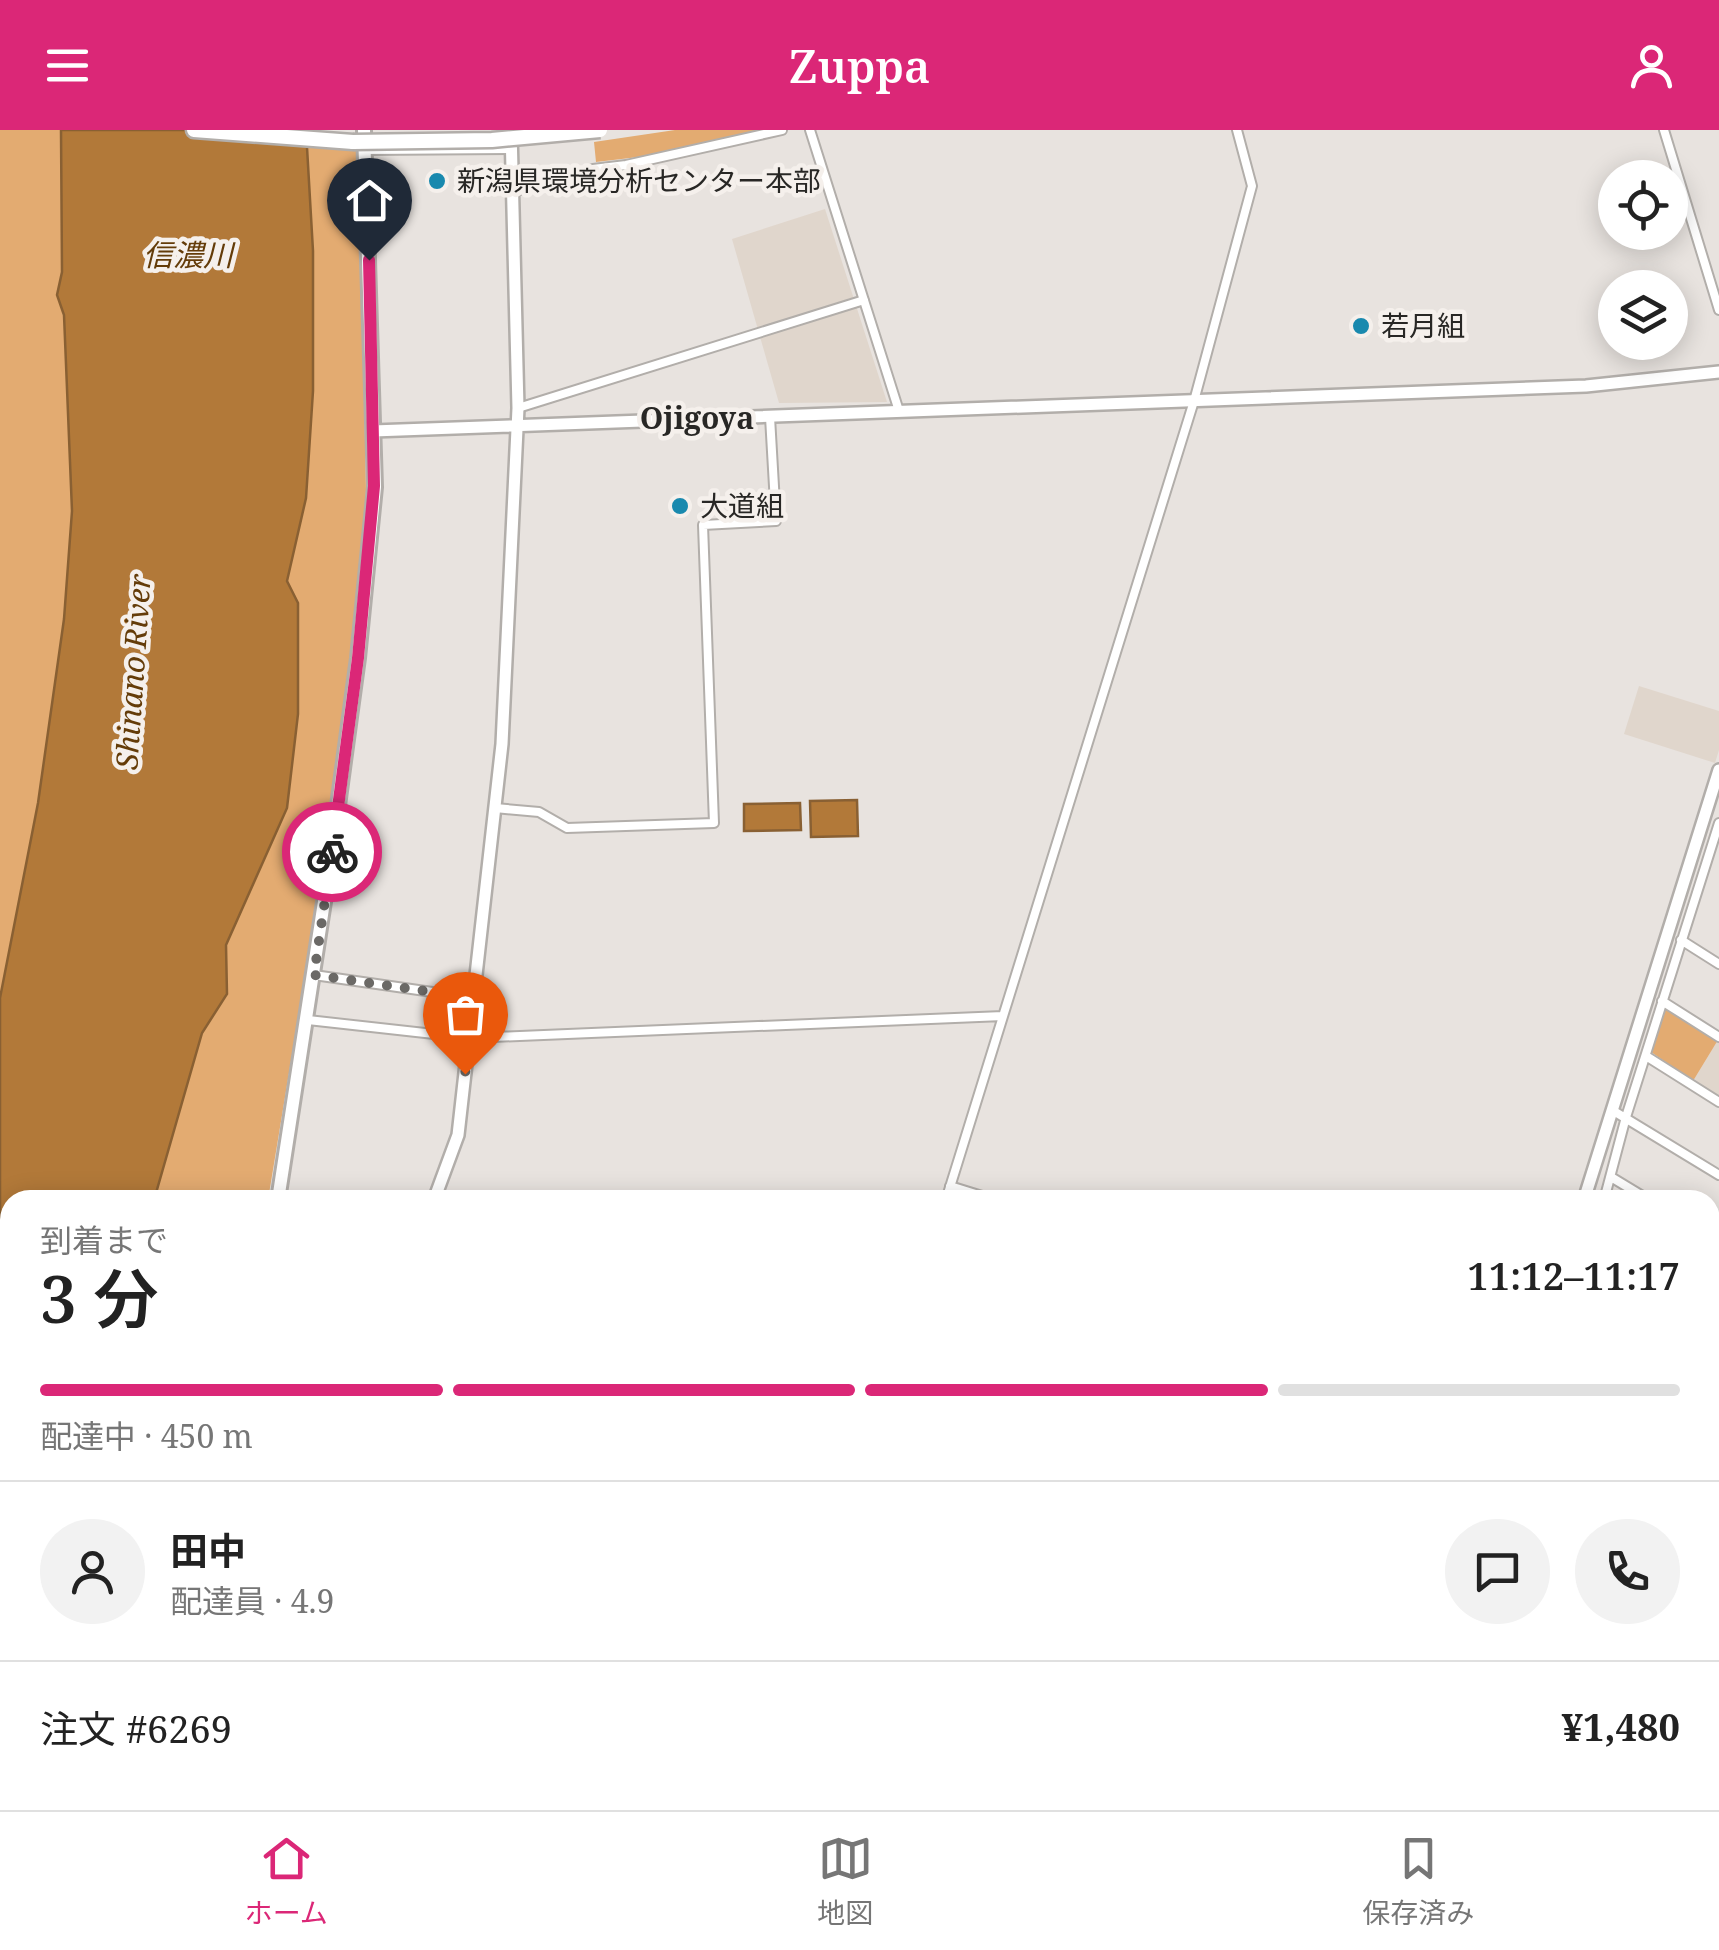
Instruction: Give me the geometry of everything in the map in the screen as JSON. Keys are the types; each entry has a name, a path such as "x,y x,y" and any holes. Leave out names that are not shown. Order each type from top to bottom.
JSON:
{"highway":[{"path":"194,130 292,139 425,142 600,130"}],"main road":[{"path":"280,1190 308,1020 358,658 374,486 364,130"}],"street":[{"path":"414,130 414,151"},
{"path":"438,1190 458,1136 495,808 509,628 518,408 511,130"},
{"path":"513,192 593,169 643,162 782,130"},
{"path":"810,130 900,411"},
{"path":"949,1190 1194,401 1252,186 1237,130"},
{"path":"1664,130 1719,310"},
{"path":"366,150 512,150"},
{"path":"518,408 864,300"},
{"path":"374,431 1586,386 1719,372"},
{"path":"495,808 540,812 568,828 714,822 703,525 776,522 770,417"},
{"path":"1587,1190 1719,770"},
{"path":"1607,1190 1626,1117 1719,823"},
{"path":"1680,940 1719,964"},
{"path":"314,975 474,998"},
{"path":"1662,1001 1719,1037"},
{"path":"308,1020 470,1038 1003,1016"},
{"path":"1646,1056 1719,1102"},
{"path":"1612,1110 1719,1176"},
{"path":"1612,1177 1633,1190"},
{"path":"950,1186 963,1190"}],"shaded area":[{"path":"0,130 61,130 62,272 58,295 64,319 72,511 64,619 38,803 0,998"},
{"path":"675,130 765,130 647,156 596,162 594,142"},
{"path":"307,147 359,149 366,490 362,562 325,855 270,1190 157,1190 202,1033 225,998 226,945 287,808 298,714 298,603 287,581 306,498 313,251"},
{"path":"825,209 887,402 779,403 732,239"},
{"path":"1639,686 1719,711 1715,763 1624,734"},
{"path":"1669,1009 1718,1040 1693,1081 1651,1052 1663,1010"},
{"path":"1719,1041 1719,1097 1693,1081"}],"water":[{"name":"信濃川","path":"61,130 306,130 313,251 313,391 306,498 287,581 298,603 298,714 287,808 226,945 227,994 202,1033 157,1190 0,1190 0,998 38,803 64,619 72,511 64,315 57,295 62,272"},
{"path":"857,800 858,836 811,837 810,801"},
{"path":"800,803 801,830 744,831 744,804"}],"way so far":[{"path":"332,852 314,975 474,998 465,1074"}],"place":[{"name":"新潟県環境分析センター本部","path":"437,181"},
{"name":"若月組","path":"1361,326"},
{"name":"大道組","path":"680,506"}],"district":[{"name":"Ojigoya","path":"697,419"}],"route":[{"path":"332,852 358,658 374,486 369,260"}],"water label":[{"name":"Shinano River","path":"134,672"}]}
